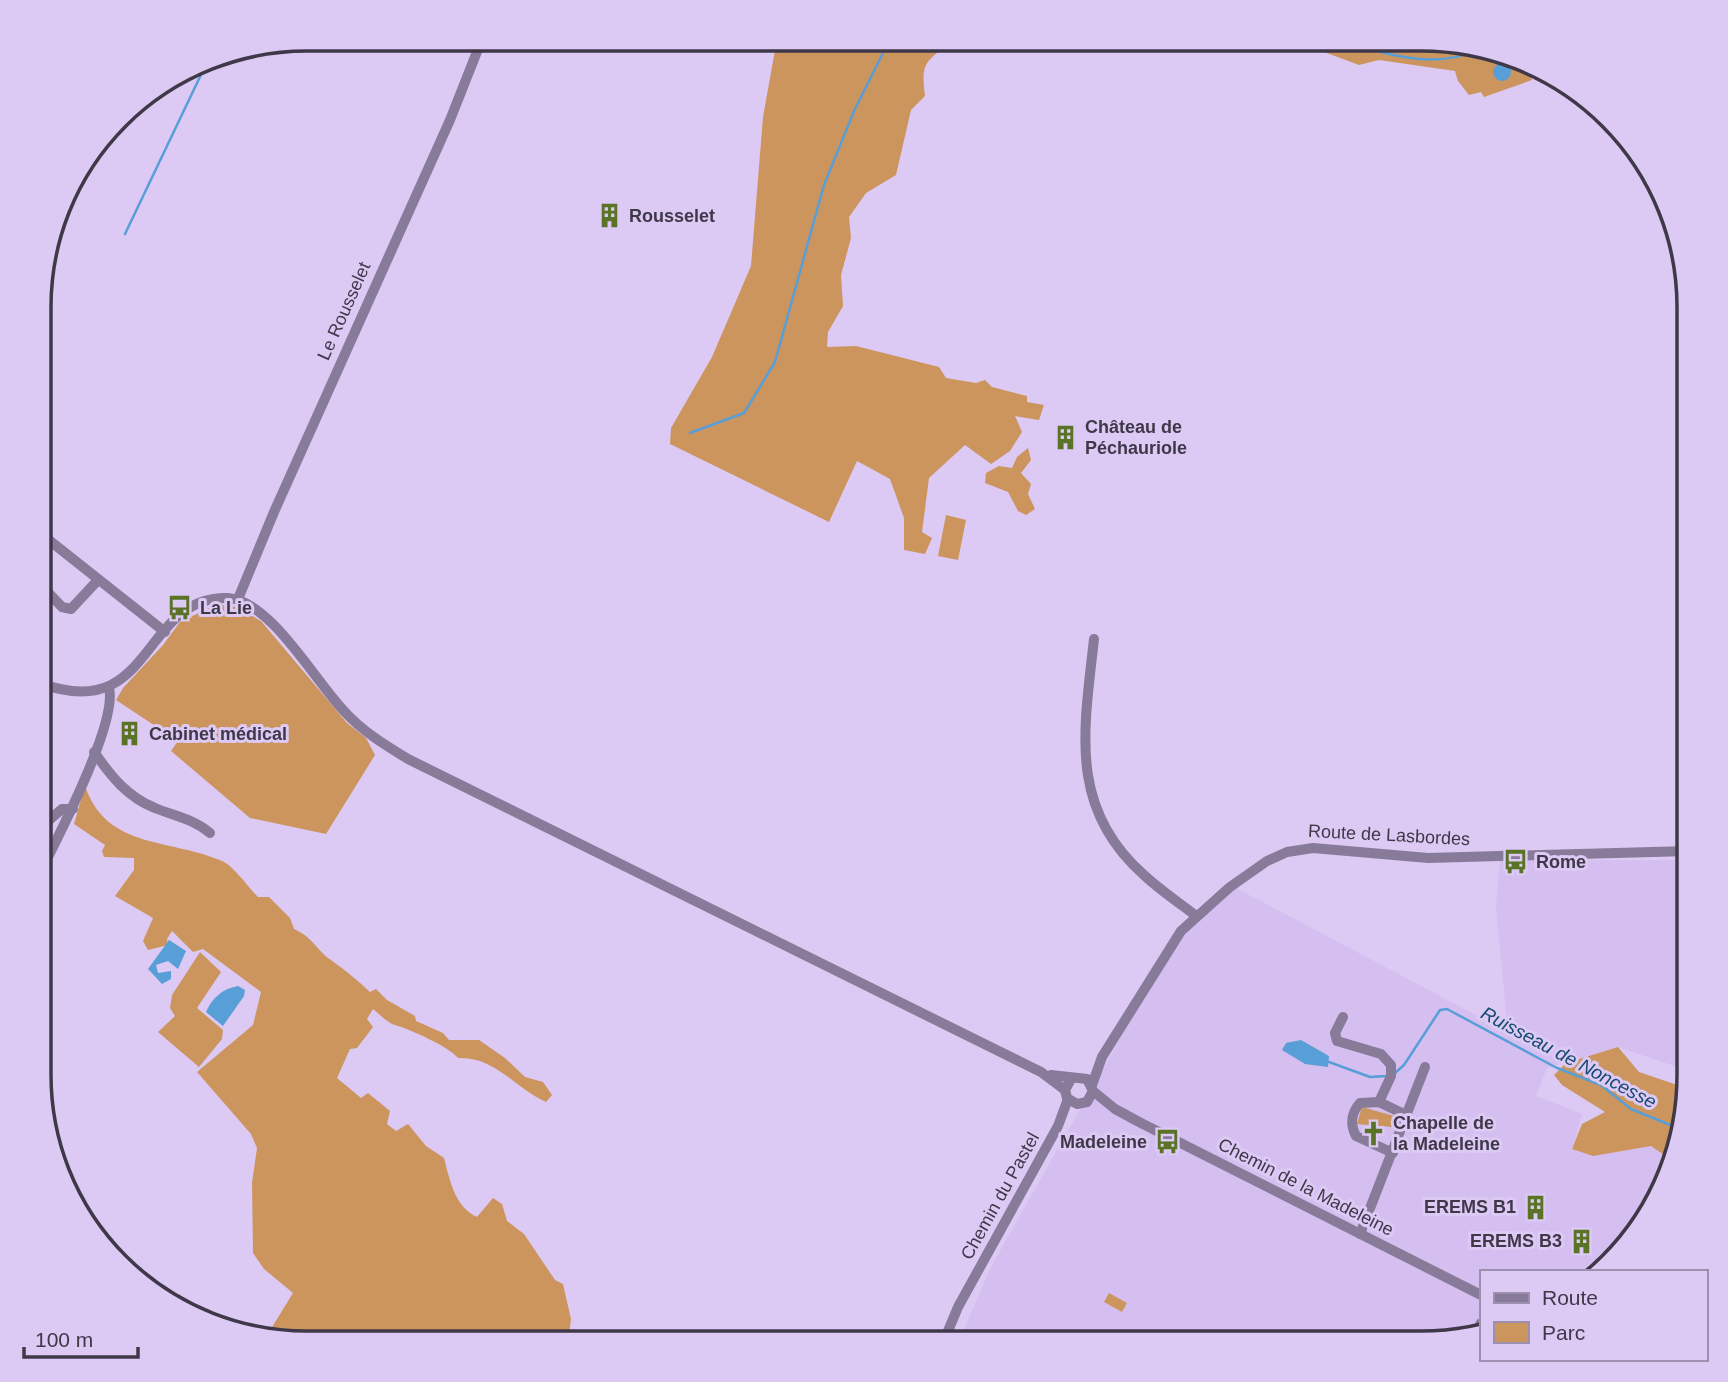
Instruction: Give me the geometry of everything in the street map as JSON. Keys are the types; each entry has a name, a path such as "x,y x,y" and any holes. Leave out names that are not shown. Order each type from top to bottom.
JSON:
{"street":[{"name":"Le Rousselet","path":"238,599 274,512 450,120 477,51"},
{"path":"51,542 164,632"},
{"path":"51,596 62,607 71,609 98,580"},
{"path":"51,686 73,693 108,688 124,678 177,616 223,598 238,599"},
{"name":"Chemin de la Madeleine","path":"238,599 267,617 345,713 378,740 408,759 1080,1091 1480,1294"},
{"path":"1094,639 1085,749 1093,807 1113,841 1143,875 1195,915"},
{"path":"51,852 73,809 94,752 109,705 108,688"},
{"path":"94,752 132,795 155,808 193,821 210,832"},
{"path":"51,818 62,809 73,809"},
{"name":"Route de Lasbordes","path":"1080,1091 1170,947 1195,915 1267,861 1303,848 1428,858 1677,851"},
{"path":"1343,1017 1334,1035 1336,1041 1381,1054 1391,1065 1391,1076 1379,1102"},
{"path":"1360,1234 1425,1067"},
{"name":"Chemin du Pastel","path":"949,1331 1058,1126 1080,1091"},
{"path":"1393,1153 1363,1142 1354,1132 1352,1120 1357,1106 1367,1101 1379,1102 1406,1115"},
{"name":"Chemin du Pastel","path":"955,1331 973,1283"}],"shaded area":[{"path":"1500,860 1677,860 1677,1067 1618,1047 1547,1068 1536,1096 1582,1114 1572,1149 1593,1156 1651,1146 1665,1155 1651,1188 1634,1217 1614,1244 1590,1268 1480,1270 1480,1324 1438,1331 963,1331 991,1267 1159,970 1184,934 1234,887 1508,1032 1496,906"}],"green space":[{"path":"775,51 939,51 926,65 925,96 911,110 896,175 866,193 849,217 851,238 841,275 843,306 828,332 827,347 856,346 939,367 946,378 976,383 985,380 992,387 1027,396 1027,402 1044,405 1039,420 1015,416 1022,432 1010,451 991,464 965,445 929,478 922,532 932,538 925,554 904,550 904,518 890,479 857,461 829,522 670,444 671,428 712,357 751,266 763,117"},
{"path":"1321,51 1455,53 1503,64 1530,75 1532,80 1484,97 1481,92 1469,95 1458,81 1455,71 1379,60 1359,65"},
{"path":"1028,448 1031,460 1021,473 1031,484 1028,494 1035,509 1026,515 1018,511 1008,492 985,483 986,473 999,466 1012,468 1017,457"},
{"path":"946,515 966,520 958,560 938,556"},
{"path":"211,607 237,607 261,621 347,723 366,738 375,755 326,834 250,818 171,751 178,741 116,700 123,688 163,645 180,622"},
{"path":"85,786 95,807 109,822 125,832 228,864 258,897 269,897 290,918 294,929 306,936 370,992 376,989 387,1000 415,1016 416,1021 443,1033 449,1040 479,1040 505,1058 525,1077 543,1082 552,1095 546,1102 483,1062 458,1058 419,1034 389,1022 373,1009 367,1019 373,1027 357,1048 350,1049 337,1078 361,1098 368,1093 390,1111 387,1124 396,1131 408,1124 426,1146 444,1158 454,1192 470,1213 477,1217 493,1198 502,1204 507,1221 524,1234 555,1280 563,1284 571,1319 570,1331 290,1331 271,1329 293,1293 264,1269 253,1253 252,1183 257,1148 251,1134 197,1072 253,1025 261,992 203,949 193,952 172,931 167,939 168,945 148,950 143,941 153,918 115,896 134,870 134,858 104,857 102,851 105,845 74,824"},
{"path":"200,952 221,972 197,1008 223,1030 222,1039 199,1067 158,1032 175,1016 170,1008 172,995"},
{"path":"1618,1047 1639,1072 1677,1085 1675,1109 1665,1155 1651,1146 1593,1156 1572,1149 1582,1124 1605,1112 1562,1085 1554,1075 1566,1063"},
{"path":"1362,1107 1394,1116 1392,1127 1357,1124"},
{"path":"1109,1293 1127,1303 1122,1312 1104,1302"}],"water":[{"path":"1501,63 1510,69 1508,78 1502,81 1496,78 1493,72"},
{"path":"169,940 186,951 178,969 168,961 156,965 158,973 171,971 171,979 162,984 148,969"},
{"path":"238,986 245,990 244,996 223,1026 206,1012 218,995"},
{"path":"1301,1040 1329,1056 1328,1067 1305,1064 1282,1050 1286,1043"}],"waterway":[{"path":"690,433 744,413 775,362 824,185 854,111 884,51"},
{"path":"1377,51 1423,59 1464,55"},
{"path":"125,234 202,73"},
{"name":"Ruisseau de Noncesse","path":"1394,1074 1404,1065 1440,1010 1447,1009 1557,1068 1601,1085 1631,1109 1672,1126"},
{"name":"Ruisseau de Noncesse","path":"1329,1062 1370,1077 1386,1076"}],"place":[{"name":"Rousselet","path":"609,216"},
{"name":"Château de Péchauriole","path":"1065,437"},
{"name":"La Lie","path":"180,608"},
{"name":"Cabinet médical","path":"129,734"},
{"name":"Rome","path":"1516,862"},
{"name":"Chapelle de la Madeleine","path":"1373,1133"},
{"name":"Madeleine","path":"1167,1142"},
{"name":"EREMS B1","path":"1536,1207"},
{"name":"EREMS B3","path":"1582,1241"}]}
